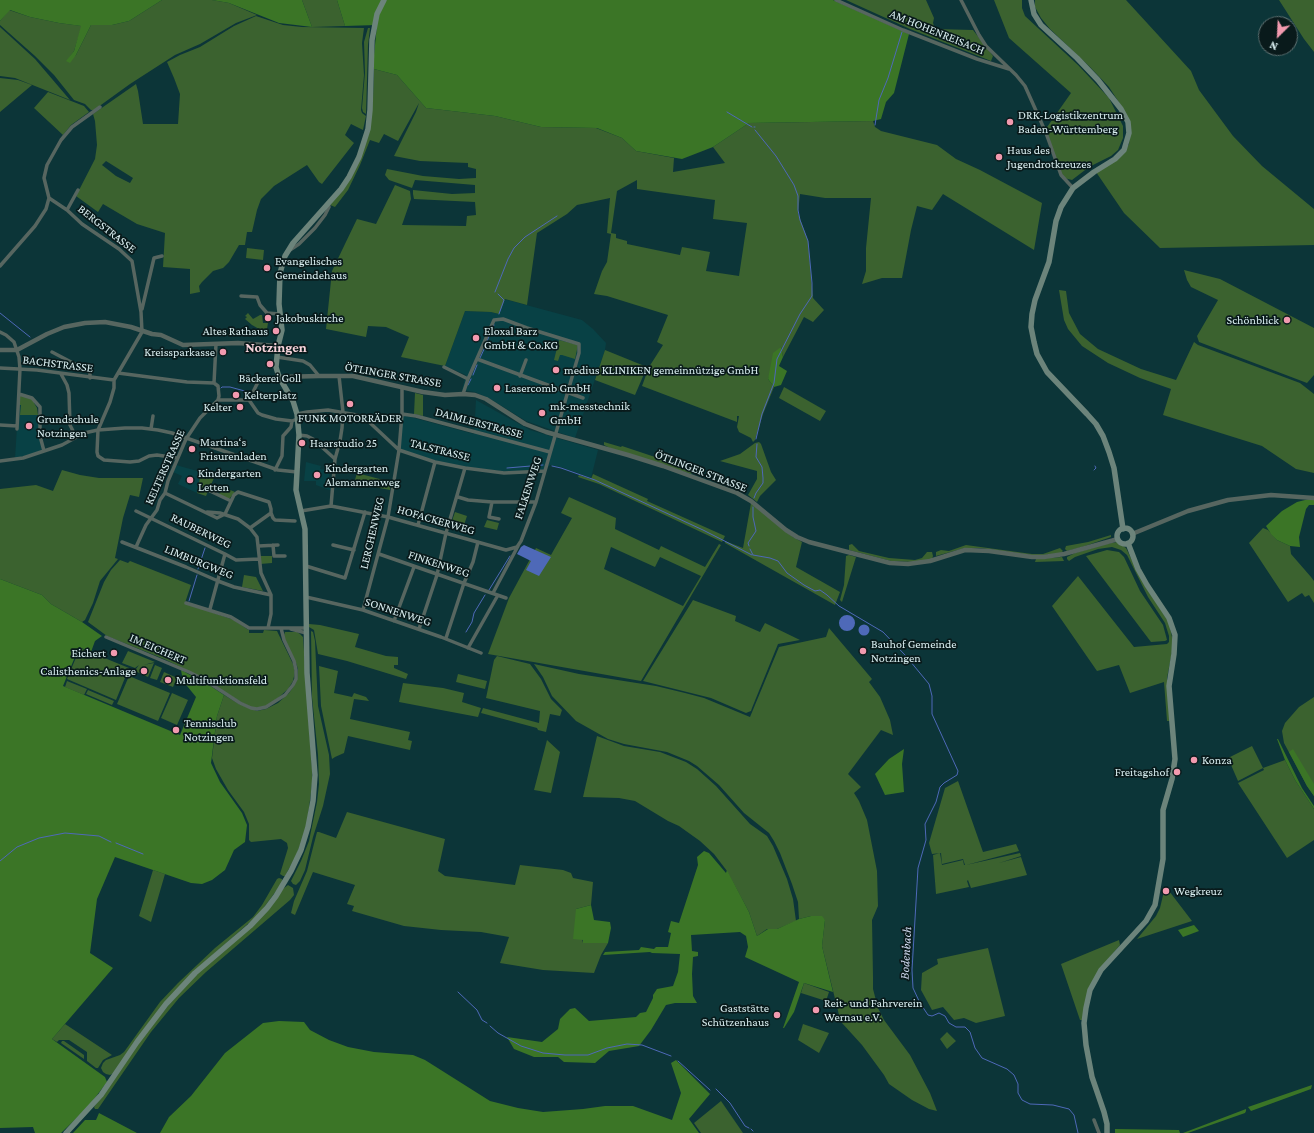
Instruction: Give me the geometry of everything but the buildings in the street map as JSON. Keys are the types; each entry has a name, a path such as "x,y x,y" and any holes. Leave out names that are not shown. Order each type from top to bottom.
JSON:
{"main road":[{"path":"66,1133 101,1095 137,1042 166,1004 195,973 259,917 276,896 296,862 308,827 313,800 314,763 306,648 305,529 296,490 299,435 292,401 279,377 277,370 278,346 282,330 278,288 283,261 287,252 296,239 341,189 355,165 363,147 368,129 370,110 372,40 377,14 384,0"},
{"path":"1031,0 1034,14 1041,25 1093,75 1121,109 1128,122 1129,133 1124,150 1115,159 1094,172 1073,188 1061,207 1056,221 1049,262 1035,300 1031,327 1037,354 1047,372 1088,414 1103,436 1114,468 1118,504 1123,529"},
{"path":"1123,529 1128,529 1132,534 1132,539 1128,544"},
{"path":"1123,529 1119,532 1118,539 1122,543 1128,544"},
{"path":"1107,1133 1107,1124 1092,1077 1086,1045 1084,1023 1086,1008 1090,990 1101,970 1146,921 1155,904 1158,894 1163,859 1164,810 1175,759 1169,686 1175,645 1173,627 1169,618 1142,578 1128,544"}],"street":[{"name":"AM HOHENREISACH","path":"836,0 903,30 977,59 1010,69"},
{"path":"961,0 986,46 1016,74 1025,86 1046,133 1061,175 1073,188"},
{"path":"0,266 36,226 46,209 49,198 44,178 47,165 61,140 72,127 100,107"},
{"name":"BERGSTRASSE","path":"67,210 78,190"},
{"name":"BERGSTRASSE","path":"49,198 67,210 82,224 119,249 132,261 141,312 142,332"},
{"name":"BERGSTRASSE","path":"141,312 154,258 162,256"},
{"path":"242,296 257,297 260,305 267,313 280,314"},
{"name":"FALKENWEG","path":"477,359 494,320 503,319 579,344 579,353 568,394 536,502 521,542 517,547"},
{"path":"0,350 17,350 64,327 105,322 131,327 142,332 161,335 183,345 238,343 278,346"},
{"path":"0,332 14,342 20,369 17,427 0,425"},
{"path":"142,332 114,380 114,388 110,402 98,430 98,456 104,460 130,462 139,461 149,456 157,455 177,458"},
{"path":"214,383 216,344"},
{"path":"52,352 90,372 90,378"},
{"path":"277,357 303,361 310,366 318,376"},
{"path":"463,394 477,359 568,394 583,398"},
{"path":"520,376 526,360"},
{"name":"BACHSTRASSE","path":"0,368 114,380"},
{"path":"444,368 468,379"},
{"path":"118,373 187,382 214,383 218,386 218,400 249,400"},
{"path":"61,374 70,393 70,425 76,437"},
{"path":"331,506 335,459 340,441 342,412 339,376"},
{"name":"ÖTLINGER STRASSE","path":"279,377 339,376 365,378 402,388 434,394 475,395 486,400 516,419 555,434 628,455 692,476 736,493 751,501 786,530 797,537 821,546 890,563 908,564 930,561 965,550 989,551 1032,558 1044,558 1118,539"},
{"path":"249,400 258,382 262,379 273,380 279,377"},
{"name":"LERCHENWEG","path":"363,610 388,517 399,450 402,414 402,388"},
{"path":"19,394 32,398 40,407 40,436 44,451"},
{"name":"KELTERSTRASSE","path":"136,547 150,518 157,510 160,500 165,493 168,480 186,438 200,418 218,400"},
{"path":"249,400 258,413 262,415 276,419 295,418 291,427 282,438 282,456 280,464 275,470"},
{"name":"TALSTRASSE","path":"295,418 307,412 328,410 357,414 367,420 399,450 435,462 465,468 504,473 545,471"},
{"name":"DAIMLERSTRASSE","path":"402,414 416,416 550,452"},
{"path":"151,429 153,416"},
{"path":"0,461 44,451 62,445 84,433 98,430 125,428 151,429 172,433 275,470 297,472"},
{"path":"299,435 307,436 313,439 335,459"},
{"path":"418,525 435,462"},
{"path":"419,629 437,575 446,534 458,497 465,468"},
{"path":"210,490 231,501"},
{"path":"165,493 217,518 224,514 234,495 238,492 269,502 271,513 275,520 295,521"},
{"path":"1132,534 1188,511 1228,500 1271,495 1314,498"},
{"path":"458,497 468,500 492,502 536,502"},
{"path":"492,502 489,517 499,519"},
{"name":"HOFACKERWEG","path":"301,511 331,506 388,517 506,550 517,547"},
{"name":"RAUBERWEG","path":"136,512 240,561 259,559"},
{"path":"306,566 345,578 365,512"},
{"path":"250,528 271,513"},
{"path":"224,514 238,519 250,528 257,537 261,573 271,595 271,614 268,628"},
{"name":"LIMBURGWEG","path":"122,542 218,581 271,595"},
{"path":"446,638 464,583 473,562 478,542"},
{"path":"493,592 521,542"},
{"path":"259,546 275,545 274,556 285,556"},
{"path":"333,545 354,550"},
{"path":"210,609 225,554"},
{"name":"FINKENWEG","path":"379,554 437,575 493,592 506,598"},
{"path":"394,621 414,567"},
{"path":"470,570 474,571"},
{"path":"468,648 498,595"},
{"name":"SONNENWEG","path":"306,597 363,610 446,638 481,653"},
{"path":"186,603 210,609 231,617 249,628 286,628 306,630"},
{"name":"IM EICHERT","path":"106,637 189,672 203,679 240,703 257,709 266,707 285,695 296,679 294,661 284,640 281,628"},
{"path":"1094,1120 1099,1133"}],"shaded area":[{"path":"504,299 582,320 606,343 605,350 575,438 526,421 492,400 475,392 462,390 466,375 445,366 465,311 491,312 498,314"},
{"name":"Grundschule Notzingen","path":"19,394 36,401 34,403 37,408 38,421 41,422 40,436 44,451 15,459"},
{"path":"476,400 530,430 598,450 591,478 561,467 550,465 545,471 515,473 466,467 435,461 399,450 403,415 474,434"},
{"name":"Kindergarten Alemannenweg","path":"306,462 321,466 320,469 330,471 329,477 333,478 332,491 316,485 316,481 304,481"},
{"name":"Kindergarten Letten","path":"176,465 201,472 197,493 178,484 182,476 173,472"}],"green space":[{"path":"0,0 162,0 129,21 112,25 91,25 76,55 70,63 66,61 74,51 81,26 30,17 10,10 0,21"},
{"path":"162,0 212,0 229,3 257,15 236,23 200,44 175,55 130,84 94,110 91,110 85,104 74,100 54,75 0,25 0,21 9,10 30,17 82,26 74,51 67,61 76,55 91,25 112,25 129,21"},
{"path":"212,0 302,0 312,27 279,23 229,3"},
{"path":"302,0 337,0 345,26 312,27"},
{"path":"337,0 833,0 909,34 894,93 886,102 881,119 873,121 749,123 713,147 682,159 636,151 622,138 597,128 541,127 495,116 426,108 397,75 374,69 373,65 377,25 345,26"},
{"path":"846,0 926,0 934,18 933,23 935,29 973,30 993,56 991,61 910,29"},
{"path":"994,0 1022,0 1022,8 1025,16 1078,65 1109,98 1123,126 1123,138 1118,150 1111,156 1089,167 1072,180 1064,178 1060,171 1045,130 1071,93 1009,38"},
{"path":"1035,0 1126,0 1191,71 1199,90 1233,136 1262,166 1314,209 1314,245 1160,248 1124,213 1096,172 1124,153 1129,144 1130,133 1122,107 1109,87 1050,29 1041,18 1035,7"},
{"path":"1279,0 1314,0 1314,52 1298,30 1298,16 1289,16"},
{"path":"256,16 283,25 302,27 364,28 362,43 364,75 361,110 366,116 363,130 351,124 345,135 354,143 322,184 307,165 274,186 261,199 252,232 247,232 245,245 239,245 229,262 223,268 213,271 202,282 199,286 200,292 190,294 190,269 163,267 165,233 137,224 103,204 98,212 76,196 95,159 97,145 93,114 136,84 143,124 178,124 180,94 167,62 200,47 234,26","holes":["106,161 133,178 130,183 116,176 102,165"]},
{"path":"0,27 35,59 70,100 15,78 0,76"},
{"path":"368,28 370,28 368,45 366,114 363,112 362,108 365,73 364,42"},
{"path":"374,69 397,75 426,108 495,116 541,127 596,128 622,138 636,151 674,158 673,172 725,163 713,147 749,123 873,121 875,127 881,131 937,145 956,159 1042,203 1034,250 943,194 932,210 917,206 902,278 882,278 862,284 866,271 866,248 871,198 825,198 800,194 798,213 808,241 813,298 824,310 813,322 804,317 783,357 781,347 768,379 774,387 753,442 751,438 739,432 737,427 739,416 737,416 737,422 642,386 649,367 663,345 657,342 668,315 607,296 594,294 602,271 607,262 611,234 607,233 610,198 577,205 567,214 537,233 527,305 505,299 499,314 491,312 465,311 445,366 401,357 409,337 386,327 368,326 366,337 326,329 332,271 357,219 376,224 395,185 410,191 411,199 402,225 466,226 467,216 476,215 475,202 414,199 413,194 413,190 452,194 475,193 475,185 415,180 412,188 389,180 385,175 387,169 423,176 459,179 476,178 476,169 468,167 468,163 420,161 394,156 419,103 398,141 384,134 379,143 370,140 348,190 335,207 330,205 358,164 373,99","holes":["637,180 637,189 715,200 713,219 747,223 739,276 706,271 710,252 682,247 680,255 627,244 627,241 616,238 616,234 611,233 617,191"]},
{"path":"0,78 18,80 32,85 0,112"},
{"path":"48,92 84,106 89,112 71,125 63,135 34,108"},
{"path":"247,248 264,250 263,260 246,258"},
{"path":"1184,270 1220,279 1314,328 1314,375 1307,383 1199,342 1197,336 1218,300 1191,287"},
{"path":"1059,290 1066,291 1069,313 1080,334 1098,349 1141,369 1176,380 1194,342 1198,345 1300,383 1314,394 1314,473 1296,469 1262,446 1163,415 1171,389 1140,378 1108,363 1082,346 1068,329 1064,320"},
{"path":"248,313 253,319 262,315 263,323 268,323 267,329 259,329 252,325 245,319 247,317 245,316"},
{"path":"559,340 578,345 575,359 560,355 558,361 554,360"},
{"path":"781,347 783,357 779,366 787,371 781,385 774,387 768,379 773,353"},
{"path":"605,350 647,367 635,395 595,380"},
{"path":"784,387 826,411 820,421 779,398"},
{"path":"415,393 423,395 423,416 414,414"},
{"path":"19,394 36,401 34,403 37,408 38,415 20,415 21,405 18,405"},
{"path":"604,442 622,446 694,470 691,474 612,449 604,445"},
{"path":"759,442 771,472 776,480 760,496 757,502 748,495 757,479 757,471 720,461 740,454 755,443"},
{"path":"62,470 99,478 143,478 139,497 130,495 123,518 115,558 118,559 100,581 93,603 85,620 82,622 51,604 42,595 0,579 0,489 36,485 53,491"},
{"path":"201,472 210,474 210,476 214,478 206,496 197,493"},
{"path":"357,473 391,482 390,490 354,483"},
{"path":"593,474 648,499 647,501 725,536 722,542 599,484 578,477 579,475 591,479"},
{"path":"223,487 235,492 229,499 219,494"},
{"path":"569,497 616,518 615,529 659,550 661,546 705,567 719,544 721,545 641,681 488,654 509,598 536,548 551,555 572,518 561,513","holes":["611,547 655,567 660,557 701,576 683,606 604,569"]},
{"path":"1309,499 1314,500 1314,505 1309,505 1306,509 1299,537 1300,547 1290,546 1277,540 1266,526 1282,511 1297,502"},
{"path":"751,503 793,537 802,542 796,567 840,592 835,605 725,543 725,541 743,548"},
{"path":"455,512 467,516 464,525 452,521"},
{"path":"487,520 499,523 497,530 484,527"},
{"path":"1263,528 1268,530 1277,540 1290,546 1291,554 1314,581 1314,603 1309,595 1305,597 1302,593 1288,602 1249,543"},
{"path":"1111,535 1111,537 1082,547 1067,551 1065,549 1066,546 1088,542"},
{"path":"1117,542 1126,548 1145,586 1169,622 1172,637 1172,652 1167,678 1170,721 1167,721 1164,682 1130,693 1119,665 1097,671 1052,606 1078,576 1134,647 1167,644 1169,642 1169,636 1165,623 1148,597 1127,555 1121,550 1112,547 1098,549 1075,557 1069,561 1067,559 1067,557 1075,553"},
{"path":"852,544 859,551 889,558 915,560 922,558 927,552 932,552 933,556 932,559 914,562 891,561 849,550 849,545"},
{"path":"966,545 1032,554 1043,554 1060,548 1063,551 1061,553 1037,556 980,548 965,548 936,556 936,552 941,550 949,551"},
{"path":"1107,550 1119,552 1124,557 1140,591 1163,625 1167,640 1151,642 1086,556"},
{"path":"849,555 856,557 842,602 840,600 844,585 846,556"},
{"path":"260,556 272,556 272,563 260,564"},
{"path":"1062,557 1064,561 1035,562 1036,559"},
{"path":"120,560 128,563 130,561 191,585 185,603 234,620 249,630 249,633 263,633 264,630 277,631 293,664 295,672 293,681 288,689 266,706 258,708 251,707 203,678 164,659 107,636 88,622 104,582 111,570"},
{"path":"244,575 256,577 263,591 242,587"},
{"path":"0,579 42,595 51,604 82,622 102,636 95,641 91,652 79,647 63,686 180,735 196,697 183,681 181,670 224,695 217,716 211,763 220,782 242,813 247,825 245,842 234,850 225,870 212,880 202,884 191,883 115,857 97,899 90,953 113,968 52,1039 105,1077 107,1082 88,1107 61,1133 35,1133 33,1127 0,1128"},
{"path":"693,600 736,616 735,621 760,632 765,623 800,640 778,644 751,711 746,713 711,698 643,681"},
{"path":"309,624 359,634 355,647 386,656 398,657 398,665 394,665 394,668 408,674 406,679 318,654 314,630 309,627"},
{"path":"829,628 872,679 869,682 880,697 890,720 893,735 881,730 848,774 861,787 854,793 867,820 877,871 878,906 872,920 873,989 878,1008 884,1020 910,1055 930,1093 937,1111 929,1109 912,1100 889,1084 862,1045 842,1023 822,946 825,920 811,916 799,919 798,902 792,884 780,853 769,833 744,813 719,785 689,761 667,752 624,744 608,739 576,721 552,696 543,677 534,664 579,674 656,686 685,693 704,698 750,717 779,647 826,637"},
{"path":"311,631 313,632 315,641 318,706 329,755 330,774 323,806 313,837 305,870 300,881 296,885 291,881 309,841 319,784 318,755 312,697"},
{"path":"285,632 297,632 303,637 312,784 307,824 302,840 296,856 285,876 283,876 280,874 288,848 287,843 281,839 251,842 249,840 249,824 244,812 228,790 216,769 212,758 217,716 224,695 239,704 257,711 266,709 278,703 294,686 297,679 298,669 285,640"},
{"path":"80,648 129,668 116,700 67,679"},
{"path":"128,651 155,662 143,665 154,663 148,677 137,672 136,669 139,665 135,668 122,663"},
{"path":"497,656 530,664 541,679 551,699 562,710 560,716 550,714 546,732 538,730 537,728 481,713 483,708 539,723 540,711 486,698 494,660"},
{"path":"155,665 162,668 157,680 150,678"},
{"path":"319,666 338,671 334,693 352,697 354,693 366,697 369,701 354,699 350,719 410,732 408,740 412,741 410,750 348,736 344,753 332,759 321,706"},
{"name":"Multifunktionsfeld","path":"164,672 177,678 173,687 160,682"},
{"path":"458,674 487,681 485,689 456,682"},
{"path":"129,676 170,693 158,721 117,704"},
{"path":"67,681 87,689 84,695 65,687"},
{"path":"403,683 443,688 464,693 462,702 481,708 478,717 399,702"},
{"path":"88,690 114,701 112,705 86,694"},
{"path":"172,693 188,700 177,725 161,718"},
{"path":"1314,697 1314,796 1284,743 1282,731 1285,723 1299,707"},
{"path":"597,736 624,746 660,752 686,762 697,769 716,786 750,824 767,836 773,846 787,879 793,899 796,921 777,929 767,929 757,936 749,912 727,871 714,854 700,841 679,826 635,801 619,798 583,797"},
{"path":"1277,739 1302,788 1314,806 1314,809 1295,780"},
{"path":"547,740 560,752 551,793 534,790"},
{"path":"1252,746 1263,768 1238,781 1228,758"},
{"path":"904,749 902,764 904,792 885,795 875,774 889,759"},
{"path":"1293,749 1314,784 1314,796 1289,752"},
{"path":"1285,760 1295,780 1314,809 1314,840 1287,858 1238,783 1264,770 1263,768"},
{"path":"958,781 983,852 1016,844 1019,851 966,865 1020,853 1021,856 999,863 1021,857 1027,875 971,888 968,880 969,887 936,894 933,855 939,853 932,854 929,843 945,788","holes":["940,853 942,864 963,859 965,865 963,860 942,865"]},
{"path":"347,812 445,839 438,871 445,876 515,885 520,865 563,870 571,873 573,878 593,882 591,905 576,909 583,943 608,943 601,955 594,973 543,970 500,963 509,937 481,932 404,926 352,911 354,906 347,904 355,885 313,872 295,915 291,913 294,901 307,871 317,832 336,838"},
{"path":"704,851 709,853 726,873 727,870 749,912 757,936 768,929 777,929 799,919 811,916 822,916 825,920 822,946 833,992 804,983 794,1012 783,1028 799,982 745,957 748,947 746,936 740,932 691,935 692,951 698,952 698,956 693,957 692,974 693,996 697,1003 675,1003 666,1005 651,1030 639,1046 609,1051 595,1063 564,1062 558,1057 534,1057 514,1049 507,1037 542,1042 558,1029 560,1019 570,1009 575,1008 589,1021 636,1017 640,1013 646,1012 657,989 673,986 678,972 680,954 650,952 603,955 605,952 639,950 641,947 654,949 656,947 668,947 671,933 668,932 671,921 679,923 698,865 697,857"},
{"path":"153,870 165,874 151,922 139,916"},
{"path":"279,878 282,879 282,883 259,914 189,976 114,1073 110,1075 103,1072 101,1068 103,1063 106,1060 124,1052 160,1002 178,983 215,948 253,917"},
{"path":"288,885 293,888 294,895 290,900 206,972 179,998 151,1032 98,1109 95,1109 94,1107 145,1033 191,979 240,936"},
{"path":"1165,887 1192,921 1137,939 1156,916 1160,908"},
{"path":"591,905 594,920 610,922 611,928 608,943 583,943 583,940 573,939 576,909"},
{"path":"1194,925 1199,931 1183,937 1178,930"},
{"path":"1119,940 1120,945 1099,970 1082,1020 1080,1020 1061,964"},
{"path":"988,948 1005,1016 976,1023 964,1018 954,1020 943,1007 932,1010 921,990 922,973 938,964 937,959"},
{"path":"804,983 829,992 826,1001 801,993"},
{"path":"279,1021 304,1022 310,1030 329,1040 348,1047 374,1052 413,1055 425,1060 490,1101 518,1108 543,1112 605,1106 633,1106 672,1120 681,1093 671,1063 676,1060 710,1094 689,1119 699,1133 160,1133 169,1117 191,1096 225,1053 263,1023"},
{"path":"65,1024 112,1055 103,1060 98,1068 96,1068 87,1061 87,1052 69,1040 59,1040 57,1042 52,1039"},
{"path":"803,1024 829,1033 819,1053 798,1040"},
{"path":"947,1032 956,1041 947,1049 940,1039"},
{"path":"62,1041 84,1055 84,1059 61,1043"},
{"path":"1312,1085 1311,1089 1251,1111 1248,1107"},
{"path":"721,1101 743,1133 701,1133 694,1123"},
{"path":"1246,1109 1245,1113 1188,1133 1183,1133"},
{"path":"99,1113 137,1133 73,1133 85,1120 96,1120"},
{"path":"1115,1129 1179,1130 1180,1133 1115,1133"}],"water":[{"path":"524,545 551,557 539,576 526,570 531,561 517,554"},
{"path":"847,615 854,620 855,623 850,630 847,631 840,626 839,623 844,616"},
{"path":"862,625 866,625 868,626 868,634 862,635 859,632 859,628"}],"waterway":[{"path":"875,125 879,100 888,78 902,32"},
{"path":"727,112 752,127"},
{"path":"755,130 776,156 794,185 798,196 800,220 808,241 812,283 812,296 800,314 777,359 774,383 762,414 756,439"},
{"path":"495,292 514,248 525,237 557,216"},
{"path":"498,294 504,300 499,314"},
{"name":"Bodenbach","path":"0,313 30,337"},
{"path":"487,341 494,325"},
{"path":"480,358 486,345"},
{"path":"473,375 477,365"},
{"path":"468,385 471,379"},
{"name":"Bodenbach","path":"221,388 230,387 245,391 247,395"},
{"path":"754,498 763,483 762,467 756,457 757,444"},
{"path":"507,468 543,465"},
{"path":"552,466 595,480 703,530 752,555"},
{"path":"1094,470 1096,468 1095,466"},
{"path":"749,546 748,543 756,531 753,517 753,507"},
{"path":"198,569 205,548"},
{"name":"Bodenbach","path":"750,549 753,555 778,561 787,573 804,585 815,591 820,590 839,606 883,632 905,655 929,684 932,696 932,714 958,771 957,775 940,787 936,802 925,824 926,840 918,868 912,970 913,988 928,1015 932,1016 939,1013 945,1016 949,1023 956,1027 965,1027 970,1032 975,1048 982,1058 1007,1069 1014,1075 1018,1084 1018,1093 1022,1100 1030,1104 1053,1105 1069,1109 1074,1115 1078,1133"},
{"path":"489,590 510,556"},
{"path":"189,601 197,575"},
{"path":"466,632 472,622 474,613 485,595"},
{"path":"0,861 17,847 39,838 65,833 99,836 111,842"},
{"path":"116,843 143,854"},
{"path":"458,992 477,1010 482,1020 487,1023"},
{"path":"490,1026 498,1033 521,1046 543,1053 588,1055 607,1048 627,1044 642,1045 671,1056"},
{"path":"678,1061 710,1090"},
{"path":"716,1089 730,1103 745,1126 749,1128"}],"place":[{"name":"DRK-Logistikzentrum Baden-Württemberg","path":"1010,122"},
{"name":"Haus des Jugendrotkreuzes","path":"999,157"},
{"name":"Evangelisches Gemeindehaus","path":"267,268"},
{"name":"Jakobuskirche","path":"268,318"},
{"name":"Schönblick","path":"1287,320"},
{"name":"Altes Rathaus","path":"276,331"},
{"name":"Eloxal Barz GmbH & Co.KG","path":"476,338"},
{"name":"Kreissparkasse","path":"223,352"},
{"name":"Bäckerei Goll","path":"270,364"},
{"name":"medius KLINIKEN gemeinnützige GmbH","path":"556,370"},
{"name":"Lasercomb GmbH","path":"497,388"},
{"name":"Kelterplatz","path":"236,395"},
{"name":"FUNK MOTORRÄDER","path":"350,404"},
{"name":"Kelter","path":"240,407"},
{"name":"mk-messtechnik GmbH","path":"542,413"},
{"name":"Grundschule Notzingen","path":"29,426"},
{"name":"Haarstudio 25","path":"302,443"},
{"name":"Martina‘s Frisurenladen","path":"192,449"},
{"name":"Kindergarten Alemannenweg","path":"317,475"},
{"name":"Kindergarten Letten","path":"190,480"},
{"name":"Bauhof Gemeinde Notzingen","path":"863,651"},
{"name":"Eichert","path":"114,653"},
{"name":"Calisthenics-Anlage","path":"144,671"},
{"name":"Multifunktionsfeld","path":"168,680"},
{"name":"Tennisclub Notzingen","path":"176,730"},
{"name":"Konza","path":"1194,760"},
{"name":"Freitagshof","path":"1177,772"},
{"name":"Wegkreuz","path":"1166,891"},
{"name":"Reit- und Fahrverein Wernau e.V.","path":"816,1010"},
{"name":"Gaststätte Schützenhaus","path":"777,1015"}],"district":[{"name":"Notzingen","path":"276,348"}]}
